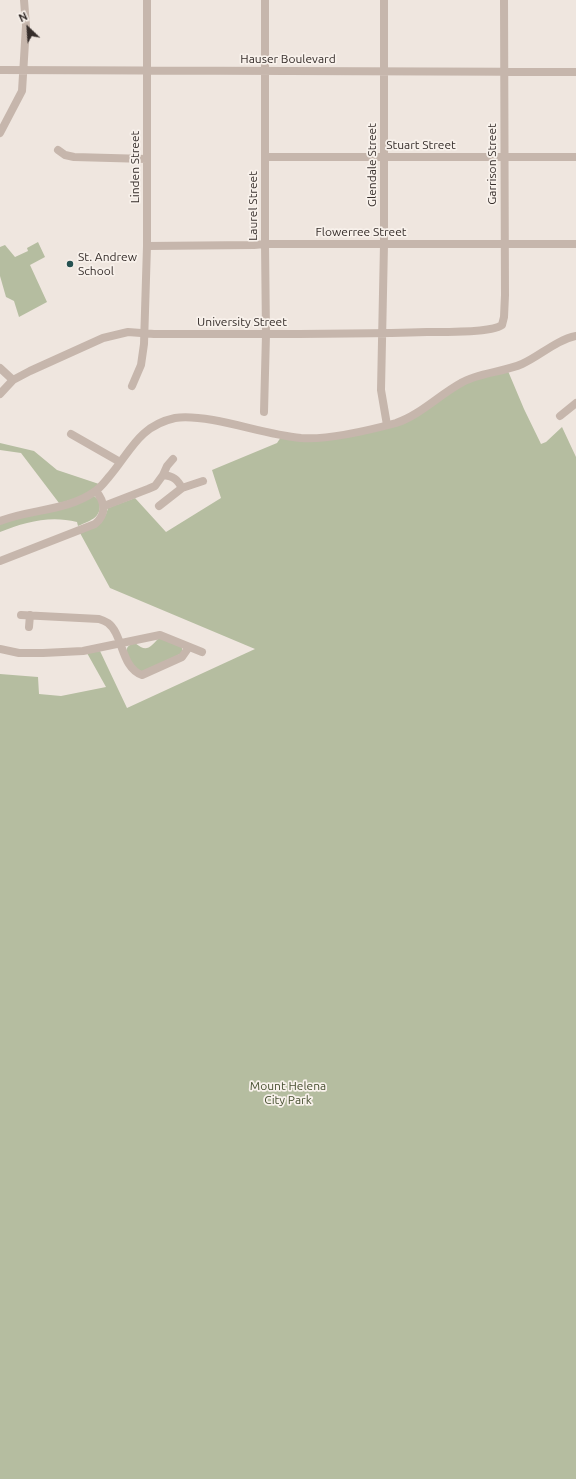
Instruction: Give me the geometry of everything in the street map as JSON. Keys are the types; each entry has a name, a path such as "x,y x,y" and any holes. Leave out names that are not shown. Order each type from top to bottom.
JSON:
{"street":[{"path":"0,133 22,92 26,26 24,0"},
{"name":"Linden Street","path":"132,386 141,365 144,344 147,246 147,0"},
{"name":"Laurel Street","path":"264,412 266,334 265,0"},
{"name":"Glendale Street","path":"384,0 384,244 381,390 387,425"},
{"name":"Garrison Street","path":"500,327 504,322 504,0"},
{"name":"Hauser Boulevard","path":"0,70 576,72"},
{"path":"58,150 65,155 74,157 147,159"},
{"name":"Stuart Street","path":"265,157 576,158"},
{"name":"Flowerree Street","path":"147,246 265,244 576,244"},
{"name":"University Street","path":"0,394 13,380 30,371 103,338 128,332 383,334 461,332 500,327"},
{"path":"0,521 10,517 68,504 80,500 96,491 135,441 142,434 161,422 177,418 205,419 287,436 307,438 319,438 387,425 419,412 463,381 507,370 523,364 551,347 576,336"},
{"path":"0,368 13,380"},
{"path":"560,416 576,403"},
{"path":"71,434 120,462"},
{"path":"104,506 155,486 173,459"},
{"path":"163,475 173,477 179,482 182,488"},
{"path":"159,506 182,488 203,481"},
{"path":"0,560 95,524 102,516 104,506 102,499 96,491"},
{"path":"29,627 26,615 99,619 108,623 117,634 119,643 133,669 142,675 182,657 189,647"},
{"path":"0,649 19,653 62,653 83,651 160,635 202,652"}],"green space":[{"path":"38,242 45,257 30,265 47,302 19,317 14,301 6,297 0,276 0,247 5,245 15,257 28,251 27,248"},
{"name":"Mount Helena City Park","path":"508,371 541,444 546,442 562,427 576,457 576,1479 0,1479 0,674 38,677 39,694 61,696 106,687 87,653 100,651 127,708 255,649 110,588 80,533 101,522 108,508 135,498 166,532 221,498 212,470 277,443 281,437 300,440 393,426 462,384"},
{"path":"0,443 34,451 57,470 99,484 95,488 80,496 59,503 21,453 0,450"},
{"path":"94,496 99,500 100,506 98,514 92,520 78,526 77,522 47,519 19,525 0,532 0,523"},
{"path":"159,638 182,647 182,653 142,672 135,669 127,654 128,647 135,643 143,648 148,648"}],"place":[{"name":"St. Andrew School","path":"70,264"}]}
